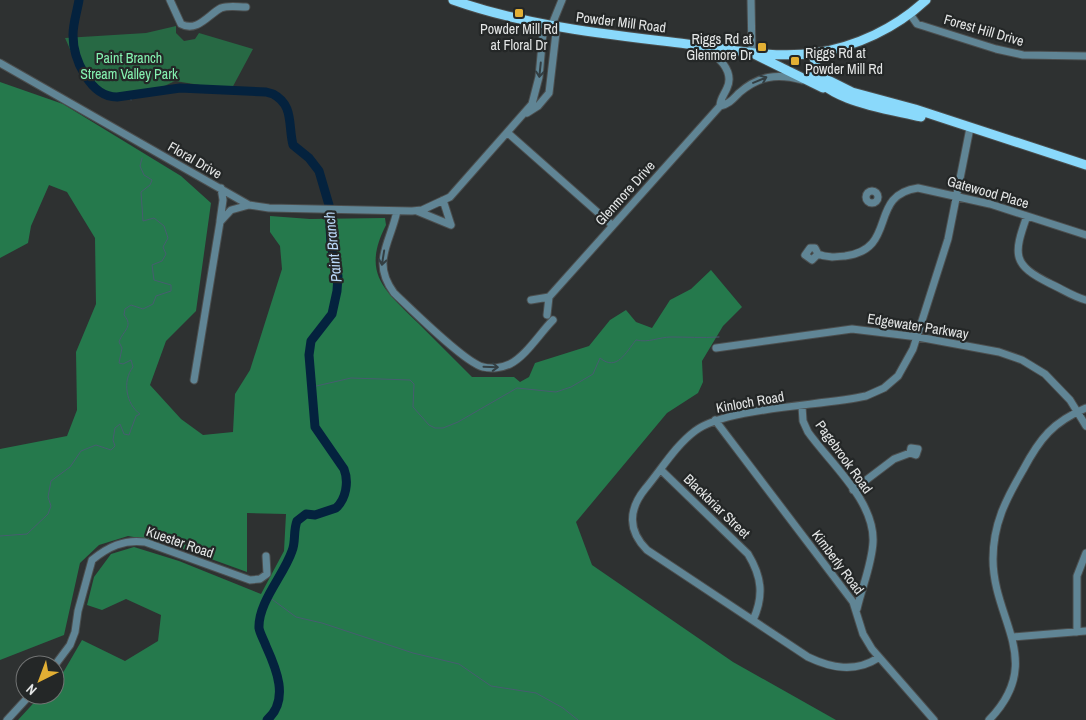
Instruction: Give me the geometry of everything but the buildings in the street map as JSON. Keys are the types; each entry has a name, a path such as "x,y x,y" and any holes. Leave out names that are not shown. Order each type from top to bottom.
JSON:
{"main road":[{"name":"Powder Mill Road","path":"453,0 483,11 551,26 752,52 810,53 868,37 910,14 926,0"},
{"path":"752,52 815,85 844,96 867,104 970,128"},
{"path":"810,53 809,64 818,81 844,96"},
{"path":"810,53 817,70 832,84 859,95 915,109 1086,165"}],"street":[{"path":"170,0 182,24 188,26 200,23 222,8 246,7"},
{"name":"Floral Drive","path":"0,63 249,205 276,208 416,211 450,197 524,114 535,98 543,33 551,26 562,0"},
{"path":"751,0 752,52"},
{"name":"Forest Hill Drive","path":"910,14 917,24 996,49 1025,55 1086,56"},
{"name":"Floral Drive","path":"524,114 538,106 549,93 556,33 551,26"},
{"path":"693,45 713,54 726,69 730,78 728,87 720,101 720,106 729,104 746,87 764,77 779,75 815,85"},
{"name":"Glenmore Drive","path":"549,297 720,106"},
{"name":"Kinloch Road","path":"878,658 856,667 830,666 808,658 647,550 636,536 632,521 634,506 690,435 715,420 866,396 884,388 903,369 918,337 948,239 970,128"},
{"path":"508,132 612,225"},
{"path":"194,380 223,200 220,188"},
{"name":"Gatewood Place","path":"887,206 892,199 912,188 933,190 1027,216 1086,235"},
{"path":"818,254 826,257 842,256 861,252 869,248 878,237 887,206 878,199"},
{"path":"416,211 451,225 443,200"},
{"path":"220,222 231,210 249,205"},
{"path":"397,211 382,260 382,270 386,280 394,293 467,358 482,367 498,368 517,360 550,317 549,297 531,300"},
{"path":"1027,216 1018,241 1021,264 1034,276 1086,300"},
{"name":"Edgewater Parkway","path":"716,348 852,329 918,337 999,352 1022,360 1037,368 1053,381 1078,411 1086,426"},
{"name":"Pagebrook Road","path":"802,406 803,421 808,432 853,490 868,514 873,533 871,553 857,609"},
{"path":"989,720 1005,701 1012,687 1016,665 1013,637 994,570 995,530 1005,502 1037,447 1057,422 1086,408"},
{"name":"Kimberly Road","path":"715,420 857,609 863,634 878,658 934,720"},
{"path":"853,490 894,459 910,453"},
{"name":"Blackbriar Street","path":"661,470 737,540 751,559 758,571 761,588 760,601 754,620"},
{"name":"Kuester Road","path":"62,655 75,632 78,611 92,560 118,544 132,540 145,542 250,580 260,579 266,574 266,556"},
{"path":"1077,632 1077,576 1086,553"},
{"path":"1013,637 1086,631"},
{"path":"7,720 21,705"}],"green space":[{"name":"Paint Branch Stream Valley Park","path":"176,26 176,33 184,41 195,39 199,33 253,49 231,90 175,81 141,97 114,99 82,76 65,38 146,33"},
{"path":"0,82 63,104 181,176 211,203 196,311 166,341 150,385 181,419 203,435 233,432 235,394 250,370 282,269 280,246 270,232 270,216 310,219 385,218 386,225 376,256 376,269 380,280 396,301 472,377 514,377 520,382 529,377 535,363 589,346 610,320 626,310 636,322 652,328 670,300 691,289 711,270 742,307 723,326 702,361 703,382 698,393 667,413 576,522 592,565 733,662 836,720 18,720 32,705 65,705 65,669 82,640 125,661 158,641 161,615 126,599 102,610 87,605 94,577 111,554 134,547 179,561 261,594 284,551 286,514 247,513 247,572 167,543 128,536 99,545 80,563 64,635 0,660 0,449 67,436 77,410 76,352 96,304 95,238 67,192 49,185 31,226 28,243 0,258"}],"waterway":[{"name":"Paint Branch","path":"79,0 73,35 76,55 85,75 99,91 117,97 180,88 266,92 273,94 280,99 287,110 293,145 309,158 319,171 329,205 331,245 338,276 337,291 332,314 311,341 309,355 315,427 344,469 346,485 342,500 336,508 315,515 306,514 297,521 292,551 263,608 259,628 274,664 279,684 278,703 274,712 267,720"},
{"name":"Paint Branch","path":"130,95 131,100"},
{"path":"0,536 27,534 48,514 51,506 48,497 51,481 70,467 81,451 96,445 111,450 115,446 113,440 115,428 120,424 124,434 129,435 136,416 140,414 131,404 127,392 127,379 133,367 131,360 123,364 119,363 122,348 119,342 128,326 124,315 125,309 131,305 143,309 153,304 156,296 171,291 171,285 154,280 152,265 162,261 166,254 163,247 168,238 164,226 154,218 143,221 141,192 150,185 152,180 144,175 140,166 142,158"},
{"path":"312,387 351,378 410,380 414,384 413,407 429,425 435,428 443,428 458,422 517,388 556,392 571,387 593,374 600,358 611,363 621,359 636,340 645,341 667,337 719,337"},
{"path":"269,597 296,617 322,623 413,653 459,664 491,686 536,693 563,708 578,720"}],"place":[{"name":"Powder Mill Rd at Floral Dr","path":"519,13"},
{"name":"Riggs Rd at Glenmore Dr","path":"762,47"},
{"name":"Riggs Rd at Powder Mill Rd","path":"795,61"}]}
